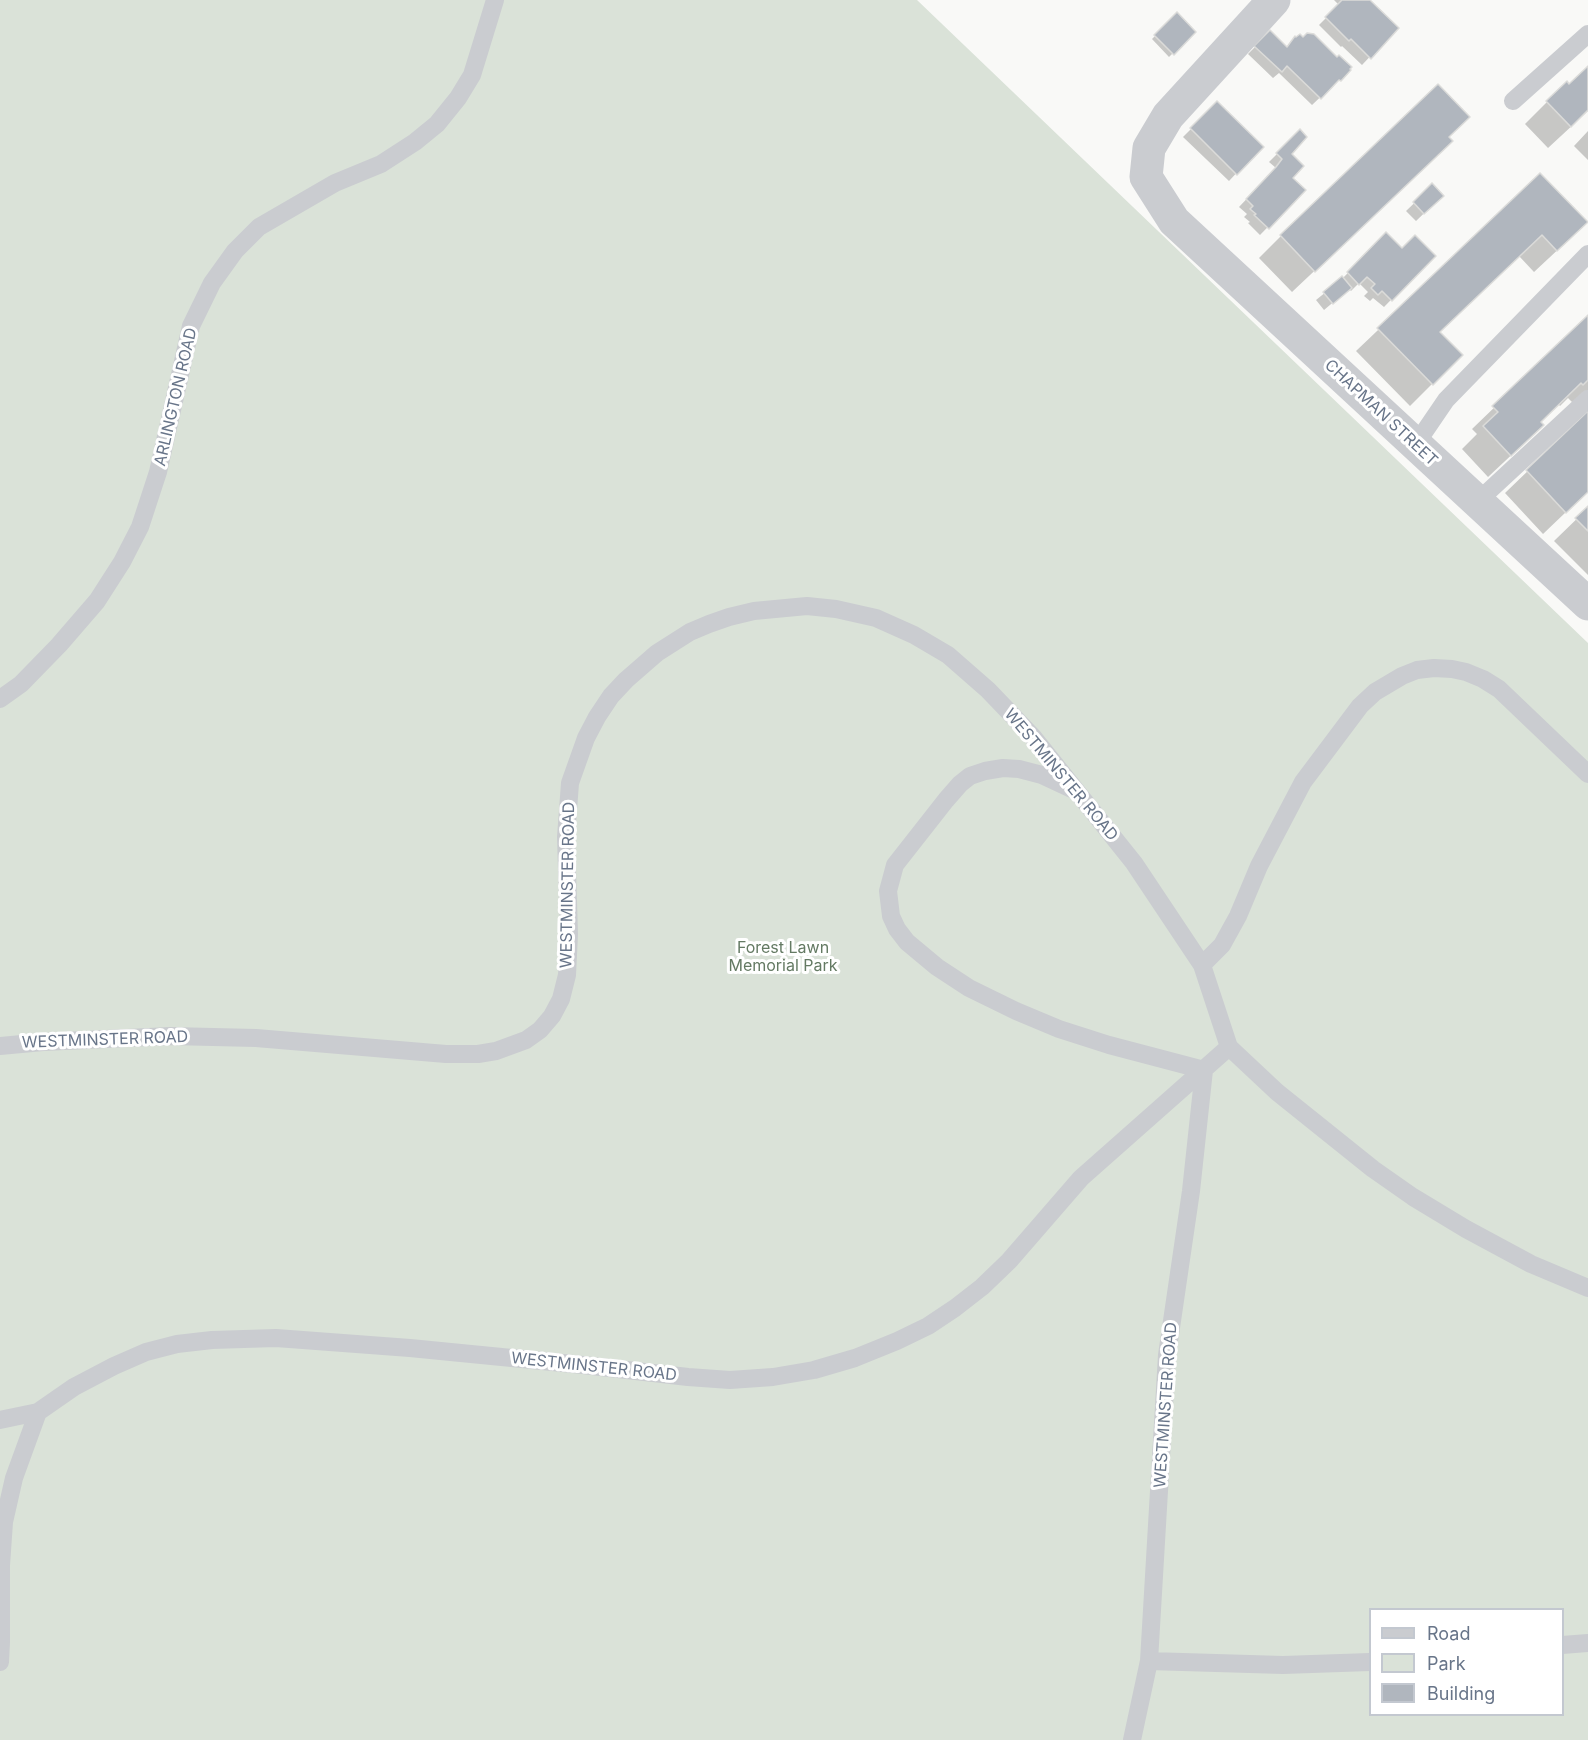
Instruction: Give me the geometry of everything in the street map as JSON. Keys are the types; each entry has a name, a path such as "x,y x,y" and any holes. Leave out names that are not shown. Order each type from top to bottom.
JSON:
{"street":[{"name":"CHAPMAN STREET","path":"1274,0 1168,116 1149,148 1146,177 1174,221 1588,604"}],"lane":[{"name":"ARLINGTON ROAD","path":"0,699 21,684 59,645 97,601 122,562 140,526 158,472 191,326 212,283 235,251 260,227 335,183 381,164 415,142 437,124 458,98 472,75 495,0"},
{"path":"1513,101 1588,34"},
{"path":"1416,444 1446,400 1588,254"},
{"path":"1477,502 1588,399"},
{"name":"WESTMINSTER ROAD","path":"0,1046 170,1036 256,1038 446,1054 478,1054 496,1051 526,1040 540,1030 552,1016 561,999 567,975 569,934 566,837 570,783 586,738 597,717 611,696 626,680 657,653 690,632 754,610 807,606 836,609 876,618 914,635 948,655 988,690 1034,738 1134,863 1202,965 1229,1047 1081,1178 1009,1261 982,1287 928,1326 855,1358 814,1370 773,1377 730,1380 410,1348 276,1338 212,1340 177,1344 146,1352 74,1387 38,1412"},
{"path":"1202,965 1222,945 1238,916 1259,866 1303,782 1360,706 1375,692 1402,676 1417,670 1452,669 1483,679 1499,689 1588,774"},
{"path":"1075,790 1042,775 1019,769 1003,768 970,776 946,800 895,866 888,891 891,916 907,942 937,968 969,988 1059,1029 1204,1070"},
{"path":"1229,1047 1276,1092 1373,1169 1413,1197 1531,1264 1588,1288"},
{"name":"WESTMINSTER ROAD","path":"1132,1740 1149,1661 1167,1355 1191,1191 1204,1070"},
{"path":"0,1420 38,1412"},
{"path":"0,1662 4,1522 14,1478 38,1412"},
{"path":"1564,1646 1588,1643"},
{"path":"1149,1661 1283,1665 1369,1662"}],"green space":[{"name":"Forest Lawn Memorial Park","path":"0,0 917,0 1588,643 1588,1740 0,1740"}],"building":[{"path":"1342,0 1370,0 1399,28 1371,59 1325,17"},
{"path":"1177,12 1196,32 1174,55 1154,35"},
{"path":"1270,30 1287,47 1295,36 1300,34 1303,37 1307,33 1314,34 1337,57 1339,55 1352,67 1351,70 1321,99 1287,66 1282,72 1254,46"},
{"path":"1588,66 1588,110 1571,127 1546,101 1567,81 1569,84"},
{"path":"1438,84 1470,117 1449,137 1453,141 1315,272 1280,235"},
{"path":"1217,101 1264,147 1237,175 1190,128"},
{"path":"1300,129 1307,137 1292,154 1304,166 1293,178 1306,190 1269,229 1254,215 1256,214 1250,209 1253,206 1246,199 1282,159 1276,153"},
{"path":"1540,173 1588,222 1557,251 1542,235 1440,332 1463,355 1433,385 1377,328"},
{"path":"1432,183 1444,196 1424,214 1413,202"},
{"path":"1386,232 1402,248 1415,235 1436,256 1392,301 1382,291 1378,295 1371,288 1375,284 1367,277 1359,285 1347,272"},
{"path":"1342,276 1352,288 1333,304 1323,292"},
{"path":"1588,315 1588,380 1583,385 1581,383 1541,422 1544,425 1511,456 1483,426 1498,412 1492,406"},
{"path":"1588,411 1588,492 1566,513 1526,470"},
{"path":"1588,506 1588,531 1575,518"}]}
